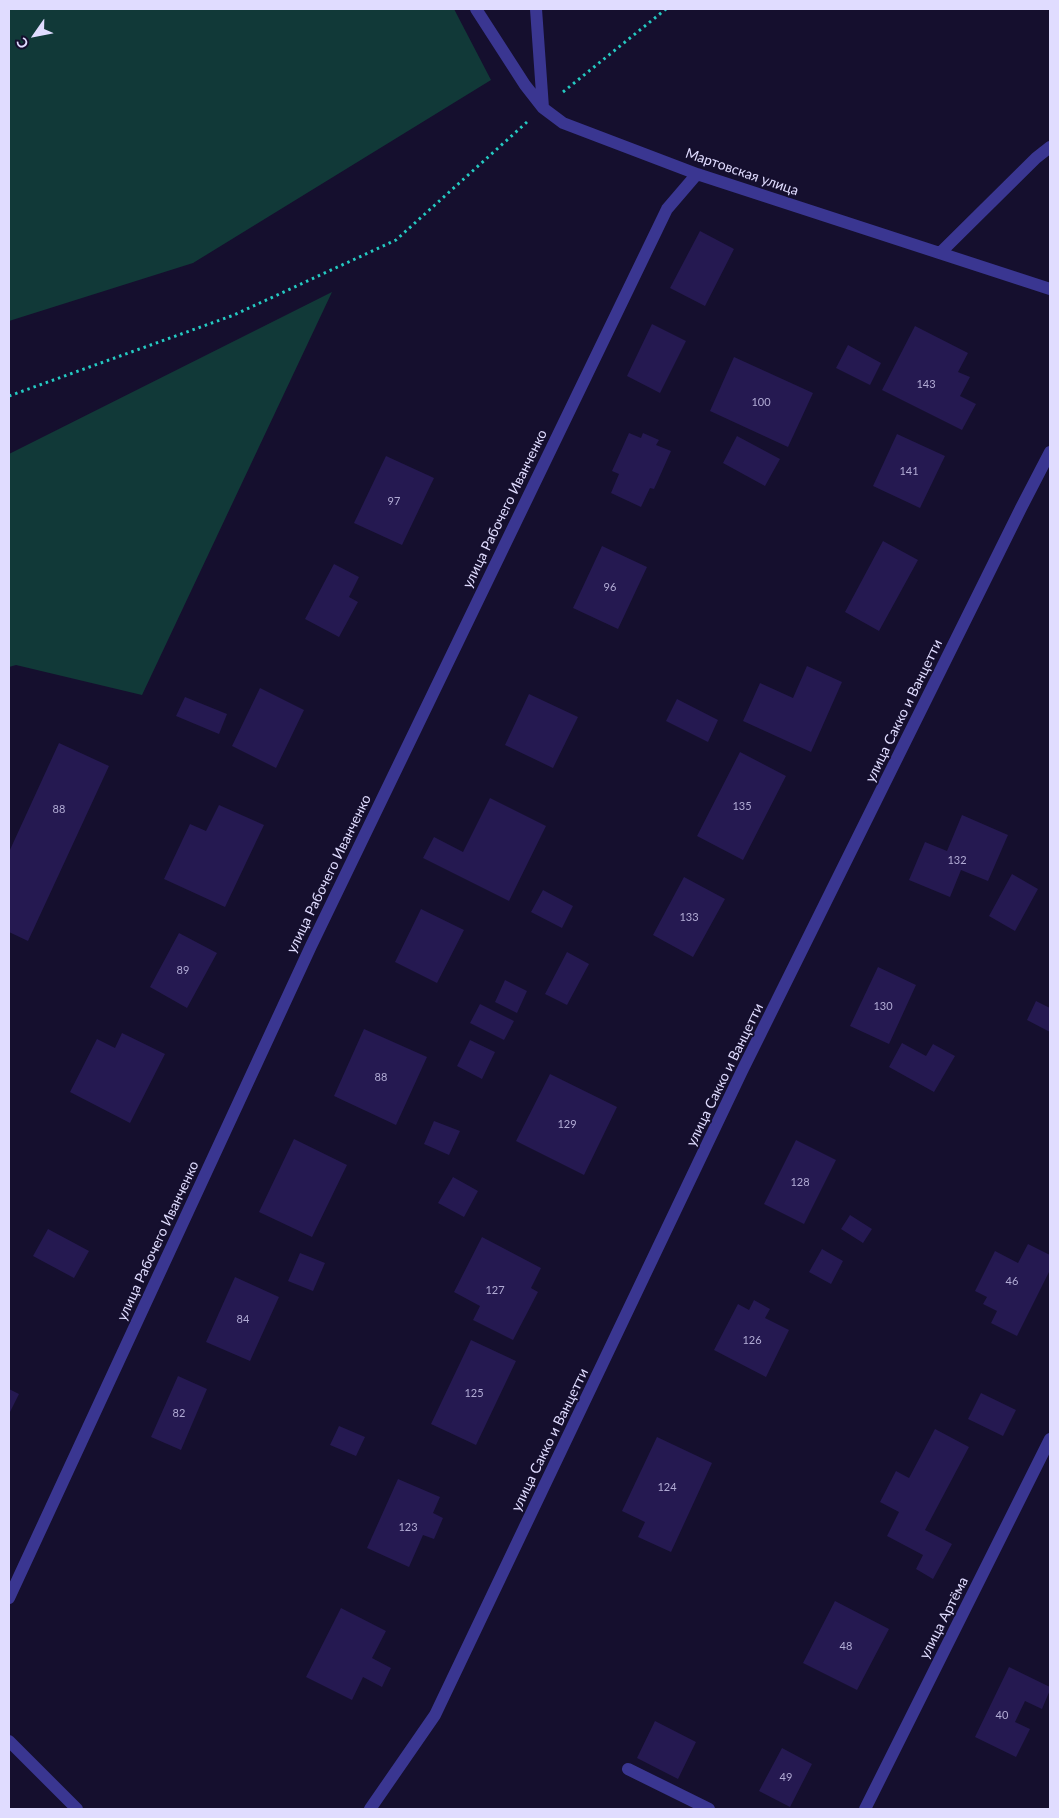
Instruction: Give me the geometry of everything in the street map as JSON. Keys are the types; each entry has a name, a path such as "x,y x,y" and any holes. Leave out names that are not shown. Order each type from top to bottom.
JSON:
{"street":[{"name":"Мартовская улица","path":"476,9 525,85 543,108 563,123 696,174 1050,289"},
{"path":"536,9 543,108"},
{"path":"940,253 1036,158 1050,147"},
{"name":"улица Рабочего Иванченко","path":"9,1598 346,874 667,209 696,174"},
{"name":"улица Сакко и Ванцетти","path":"370,1809 435,1715 742,1071 1020,508 1050,452"},
{"name":"улица Артёма","path":"865,1809 1050,1439"},
{"path":"9,1741 78,1809"},
{"path":"628,1769 709,1809"}],"path":[{"path":"9,396 234,315 396,240 543,108 666,9"}],"green space":[{"path":"9,9 454,9 491,80 193,263 9,321"},
{"path":"332,292 142,695 16,665 9,667 9,454"}],"building":[{"path":"700,231 734,249 705,306 670,288"},
{"path":"652,324 686,341 660,393 627,376"},
{"path":"915,326 968,353 958,372 970,377 960,396 976,404 962,430 882,390"},
{"path":"848,345 881,363 870,385 836,368"},
{"path":"734,357 813,393 788,447 710,411"},
{"path":"629,433 641,438 643,433 659,440 656,445 671,451 654,489 650,488 641,507 611,493 619,474 612,471"},
{"path":"897,434 945,456 920,508 873,486"},
{"path":"737,436 780,459 765,486 723,463"},
{"path":"386,456 434,478 402,545 354,523"},
{"path":"883,541 918,560 879,631 845,612"},
{"path":"602,546 647,567 618,629 573,608"},
{"path":"334,564 359,577 349,597 358,602 339,637 305,619"},
{"path":"807,666 842,682 811,752 743,721 760,683 793,698"},
{"path":"260,688 304,710 276,768 232,746"},
{"path":"529,694 578,717 553,768 505,745"},
{"path":"185,697 227,714 219,734 176,716"},
{"path":"677,699 718,720 708,742 666,721"},
{"path":"59,743 109,766 28,941 9,932 9,852"},
{"path":"740,752 786,776 743,860 697,836"},
{"path":"490,798 546,826 509,901 423,858 434,837 463,852"},
{"path":"219,805 264,825 225,907 164,879 190,824 206,831"},
{"path":"962,815 1008,835 988,881 961,870 950,897 909,880 925,842 947,851"},
{"path":"1012,874 1038,889 1015,931 989,916"},
{"path":"684,877 725,899 693,957 653,935"},
{"path":"543,890 573,906 562,928 531,912"},
{"path":"421,909 464,930 437,983 395,962"},
{"path":"179,933 217,953 187,1008 150,987"},
{"path":"567,952 589,964 567,1005 545,994"},
{"path":"878,967 916,985 889,1044 850,1026"},
{"path":"505,980 527,991 517,1013 495,1002"},
{"path":"1036,1001 1050,1008 1050,1032 1027,1020"},
{"path":"480,1004 514,1021 504,1040 470,1023"},
{"path":"364,1029 427,1057 396,1125 334,1096"},
{"path":"122,1033 165,1054 130,1123 70,1092 97,1039 115,1048"},
{"path":"470,1040 495,1052 482,1079 457,1066"},
{"path":"902,1043 926,1056 933,1044 955,1056 934,1092 889,1067"},
{"path":"550,1074 617,1107 584,1175 516,1141"},
{"path":"434,1121 460,1131 449,1155 424,1144"},
{"path":"294,1139 347,1165 312,1237 259,1212"},
{"path":"796,1140 836,1160 804,1224 764,1204"},
{"path":"453,1177 478,1191 464,1217 438,1203"},
{"path":"850,1215 872,1229 863,1243 841,1229"},
{"path":"48,1229 89,1251 74,1278 33,1256"},
{"path":"482,1237 541,1268 531,1288 538,1292 513,1340 473,1320 480,1306 454,1292"},
{"path":"1028,1244 1050,1255 1050,1270 1017,1336 991,1323 997,1311 983,1304 987,1297 975,1291 995,1251 1018,1263"},
{"path":"822,1249 843,1261 831,1284 809,1272"},
{"path":"300,1253 325,1263 313,1291 288,1281"},
{"path":"235,1277 279,1297 250,1361 206,1342"},
{"path":"754,1300 770,1309 765,1318 789,1330 766,1377 714,1350 738,1304 749,1310"},
{"path":"471,1340 516,1361 476,1445 431,1424"},
{"path":"178,1376 207,1389 181,1450 151,1437"},
{"path":"9,1389 19,1394 9,1414"},
{"path":"981,1393 1016,1410 1003,1436 968,1419"},
{"path":"339,1426 365,1437 356,1456 330,1445"},
{"path":"935,1429 969,1447 925,1530 952,1544 933,1579 916,1569 923,1555 887,1536 899,1512 880,1502 896,1471 909,1478"},
{"path":"657,1437 712,1463 671,1552 638,1537 645,1522 622,1511"},
{"path":"398,1479 440,1497 433,1513 443,1518 434,1539 423,1535 409,1567 367,1548"},
{"path":"835,1601 889,1629 857,1690 803,1663"},
{"path":"341,1608 386,1631 372,1658 391,1668 382,1687 363,1677 352,1700 306,1677"},
{"path":"1009,1667 1050,1687 1042,1709 1025,1701 1015,1722 1030,1729 1016,1757 975,1737"},
{"path":"655,1721 696,1742 678,1779 637,1758"},
{"path":"782,1748 812,1764 790,1807 759,1791"}]}
